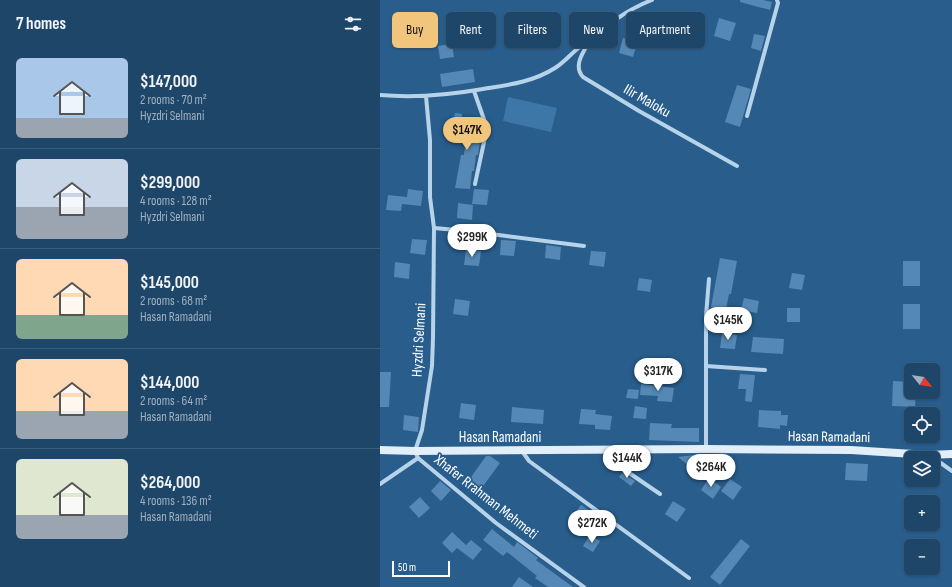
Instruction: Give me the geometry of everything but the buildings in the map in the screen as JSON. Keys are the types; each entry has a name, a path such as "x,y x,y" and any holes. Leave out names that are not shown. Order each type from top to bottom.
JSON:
{"main road":[{"name":"Hasan Ramadani","path":"380,450 416,455 522,450 706,449 851,450 904,453"},
{"name":"Hasan Ramadani","path":"940,455 952,454"}],"street":[{"name":"Ilir Maloku","path":"618,17 652,0"},
{"path":"747,116 778,3 777,0"},
{"name":"Ilir Maloku","path":"426,96 460,94 520,83 546,74 556,68 579,48"},
{"name":"Ilir Maloku","path":"586,48 578,64 579,71 583,76 639,111 738,166"},
{"path":"474,91 487,128 475,184"},
{"path":"380,96 426,96"},
{"name":"Hyzdri Selmani","path":"416,455 422,430 432,366 433,331 434,228 430,197 430,140 426,96"},
{"path":"434,228 468,230 584,246"},
{"path":"706,449 706,316 709,279"},
{"path":"706,366 765,370"},
{"path":"522,450 529,462 690,578"},
{"path":"609,450 613,462 660,494"},
{"path":"380,484 416,455"},
{"name":"Xhafer Rrahman Mehmeti","path":"416,455 496,523 584,587"},
{"path":"940,463 952,471"}],"shaded area":[{"path":"508,97 557,108 551,132 503,121"}]}
